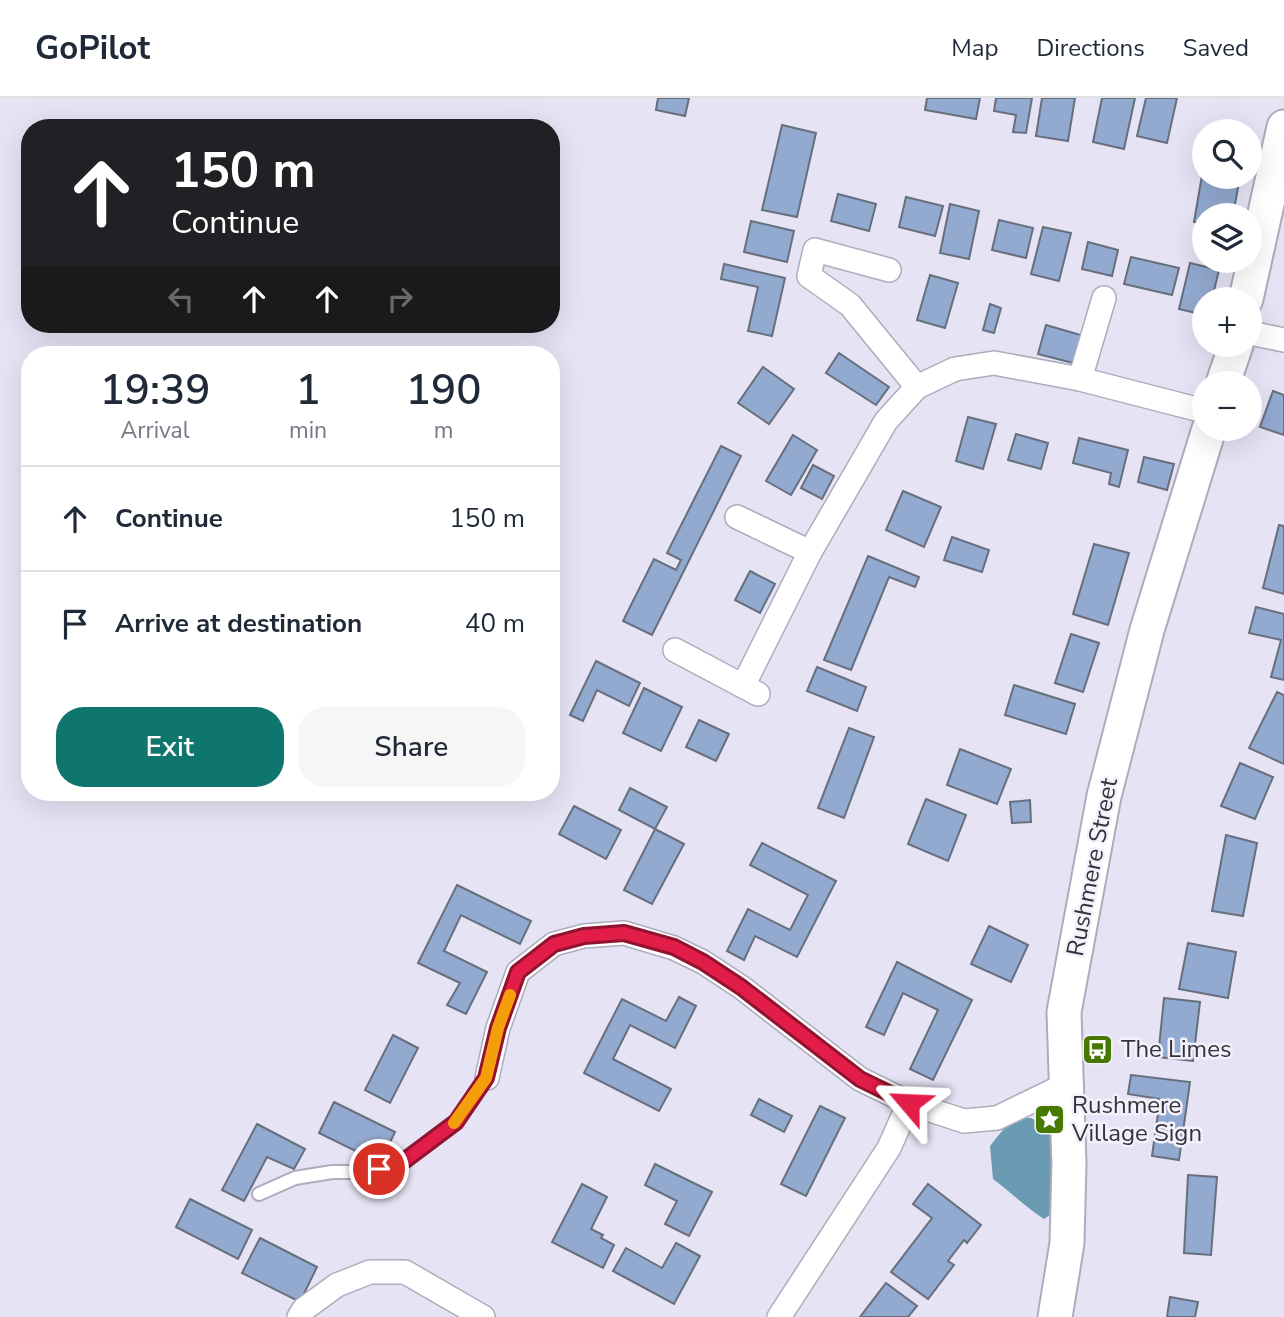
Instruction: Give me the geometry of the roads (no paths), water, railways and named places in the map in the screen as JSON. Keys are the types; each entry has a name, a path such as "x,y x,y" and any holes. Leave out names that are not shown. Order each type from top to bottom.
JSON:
{"street":[{"path":"1250,287 1282,144"},
{"path":"889,270 814,250 808,276 850,305 917,387"},
{"path":"1080,379 1104,298"},
{"path":"1262,335 1284,340"},
{"path":"675,650 751,689 810,552 886,421 917,387 955,369 994,363 1080,379 1192,408"},
{"name":"Rushmere Street","path":"1055,1317 1067,1243 1069,1164 1064,1012 1104,796 1147,630 1205,441"},
{"path":"737,517 810,552"},
{"path":"486,1078 498,1028 518,972 554,944 584,936 624,933 674,947 703,962 741,987 860,1079 909,1103 964,1121 997,1118 1067,1084"},
{"path":"779,1317 889,1148 909,1103"},
{"path":"299,1317 304,1309 337,1285 370,1272 405,1272 483,1317"}],"lane":[{"path":"259,1194 295,1178 396,1167 456,1122 486,1078"}],"water":[{"path":"1031,1118 1052,1129 1052,1211 1044,1219 993,1179 990,1146 1010,1121"}],"place":[{"name":"The Limes","path":"1098,1049"},
{"name":"Rushmere Village Sign","path":"1049,1119"}]}
